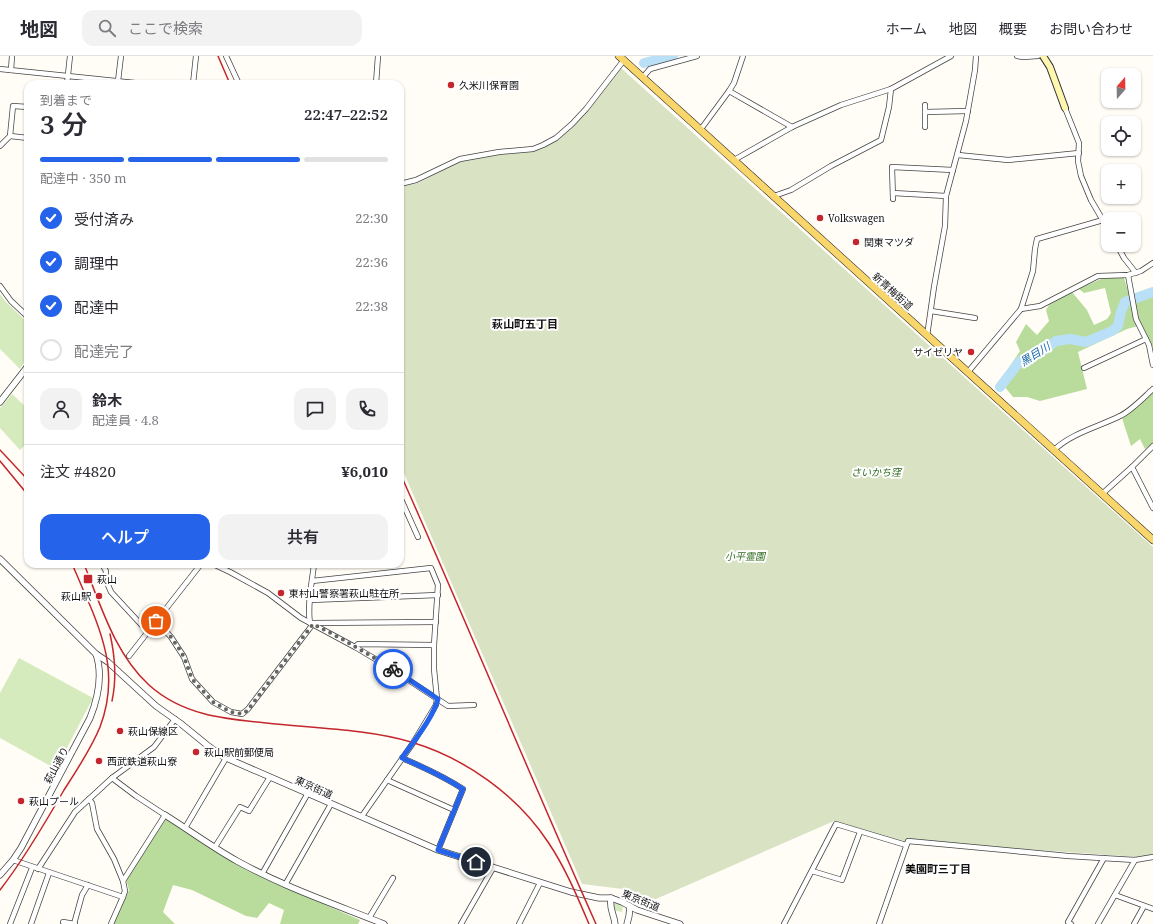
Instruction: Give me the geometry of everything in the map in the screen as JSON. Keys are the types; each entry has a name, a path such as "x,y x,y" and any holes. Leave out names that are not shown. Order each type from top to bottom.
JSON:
{"main road":[{"path":"1043,56 1050,66 1065,108"},
{"name":"新青梅街道","path":"621,58 1153,540"}],"street":[{"path":"11,70 12,56"},
{"path":"68,80 70,56"},
{"path":"118,80 120,56"},
{"path":"193,80 196,56"},
{"path":"226,56 237,80"},
{"path":"376,80 378,56"},
{"path":"643,77 650,69 696,56"},
{"path":"701,129 734,83 743,56"},
{"path":"734,160 792,128 841,105 891,89 942,58 951,56"},
{"path":"927,336 944,226 946,196 958,155 968,111 976,56"},
{"path":"1017,56 1038,56"},
{"path":"404,183 416,180 460,159 500,152 533,149 556,138 586,110 621,58"},
{"path":"0,69 108,80"},
{"path":"774,196 791,190 831,166 881,140 889,107 891,89"},
{"path":"729,91 792,128"},
{"path":"924,105 925,127"},
{"path":"947,105 947,112"},
{"path":"0,146 10,136 13,106 24,107"},
{"path":"1065,108 1079,143 1078,161 1081,176 1091,200 1101,218"},
{"path":"925,112 968,111"},
{"path":"10,136 24,138"},
{"path":"958,155 1008,160 1079,153"},
{"path":"893,199 892,167 953,170"},
{"path":"893,193 946,196"},
{"path":"968,372 1021,309 1033,271 1034,249 1037,239 1101,220"},
{"path":"1121,252 1136,273"},
{"path":"1021,309 1040,306 1098,276 1128,275 1136,273 1153,263"},
{"path":"1128,275 1136,319 1149,345 1153,366"},
{"path":"0,286 11,301 24,314"},
{"path":"931,311 975,318"},
{"path":"1084,368 1146,339"},
{"path":"0,402 24,371"},
{"path":"1054,450 1067,441 1122,416 1153,389"},
{"path":"1102,494 1153,446"},
{"path":"1132,467 1153,508"},
{"path":"404,506 418,538"},
{"name":"東京街道","path":"0,559 96,654 108,662 156,706 226,758 438,850 540,883 599,898 610,898 622,902 637,910 680,924"},
{"path":"105,568 106,570 105,578 112,592 148,632"},
{"path":"129,656 198,568"},
{"path":"222,568 268,593 301,618 392,669 448,706 474,705"},
{"path":"312,624 309,612 314,568"},
{"path":"312,581 431,568 438,585 434,645 434,669 438,699 429,718 362,816"},
{"path":"310,600 438,595"},
{"path":"156,621 171,637 180,650 192,679 213,702 231,712 242,714 248,710 312,624"},
{"path":"312,624 436,622"},
{"path":"355,647 358,644 434,645"},
{"name":"萩山通り","path":"0,875 13,860 28,835 90,718 96,702 98,691 98,665 96,654"},
{"path":"38,869 75,812 112,778 154,748 175,719"},
{"path":"185,828 226,758"},
{"path":"402,758 431,770 463,789 438,850"},
{"path":"215,847 240,807 249,811 270,777"},
{"path":"112,778 136,796 237,861 285,885 384,924"},
{"path":"387,780 454,810"},
{"path":"262,874 308,793"},
{"path":"89,799 92,803 97,829 114,859 125,891 110,924"},
{"path":"285,885 331,804"},
{"path":"123,882 165,814"},
{"path":"784,924 836,824 906,845"},
{"path":"812,871 842,880 860,832"},
{"path":"879,924 908,841 1068,856 1135,860 1153,857"},
{"path":"1071,924 1068,922 1104,858"},
{"path":"13,860 32,868 123,897"},
{"path":"1098,924 1135,860"},
{"path":"10,924 32,868"},
{"path":"461,924 493,868"},
{"path":"31,924 49,873"},
{"path":"369,918 393,878"},
{"path":"519,924 540,883"},
{"path":"63,922 74,924 82,895 88,886"},
{"path":"1115,895 1153,909"},
{"path":"610,898 609,907 614,916 615,924"},
{"path":"626,924 630,906"},
{"path":"1134,924 1144,906"}],"green space":[{"name":"小平霊園","path":"621,68 1153,547 1153,855 1138,857 907,839 904,844 834,821 640,906 631,890 582,884 404,473 404,186 418,183 461,160 534,151 545,147 574,126"},
{"path":"1103,278 1124,278 1129,294 1134,294 1153,288 1153,348 1142,325 1127,329 1078,352 1087,389 1040,401 1027,397 1013,397 1000,381 1020,351 1016,342 1026,324 1037,335 1049,321 1046,310 1049,305 1072,292 1087,310 1094,325 1107,319 1111,313 1105,288 1084,293 1079,289"},
{"path":"0,294 24,319 24,362 20,369 0,349"},
{"path":"1153,391 1153,443 1145,449 1140,439 1131,446 1122,418"},
{"path":"12,394 24,405 24,446 20,450 0,428 0,408"},
{"path":"19,658 93,698 56,769 0,738 0,693"},
{"path":"166,819 246,870 360,920 358,924 280,924 284,910 269,903 257,918 246,916 192,890 173,885 163,912 175,924 113,924 129,890 126,879"},
{"path":"616,902 623,906 622,912 614,910 612,907"}],"waterway":[{"path":"644,63 673,56"},
{"name":"黒目川","path":"1000,387 1020,361 1044,350 1056,341 1070,339 1086,342 1112,331 1118,326 1125,302 1153,292"}],"railway":[{"path":"218,56 228,80"},
{"path":"0,450 24,476"},
{"path":"0,461 24,490"},
{"path":"404,482 596,924"},
{"path":"0,890 34,842 84,759 100,727 105,710 109,679 105,649 101,634 74,568"},
{"path":"86,568 110,629 127,659 137,673 162,695 189,709 219,717 235,720 376,734 411,742 431,749 470,768 488,780 521,809 548,842 560,861 589,924"},
{"path":"110,634 115,667 112,701"}],"way so far":[{"path":"156,621 178,647 184,657 192,679 213,702 231,712 242,714 247,711 313,624 393,669"}],"place":[{"name":"久米川保育園","path":"451,85"},
{"name":"Volkswagen","path":"820,218"},
{"name":"関東マツダ","path":"856,242"},
{"name":"サイゼリヤ","path":"971,352"},
{"name":"萩山","path":"88,579"},
{"name":"東村山警察署萩山駐在所","path":"281,593"},
{"name":"萩山駅","path":"99,596"},
{"name":"萩山保線区","path":"120,731"},
{"name":"萩山駅前郵便局","path":"196,752"},
{"name":"西武鉄道萩山寮","path":"99,761"},
{"name":"萩山プール","path":"21,801"}],"district":[{"name":"萩山町五丁目","path":"525,324"},
{"name":"美園町三丁目","path":"938,869"}],"route":[{"path":"393,669 438,699 429,718 402,758 431,770 463,789 438,850 476,862"}],"park label":[{"name":"さいかち窪","path":"876,472"}]}
